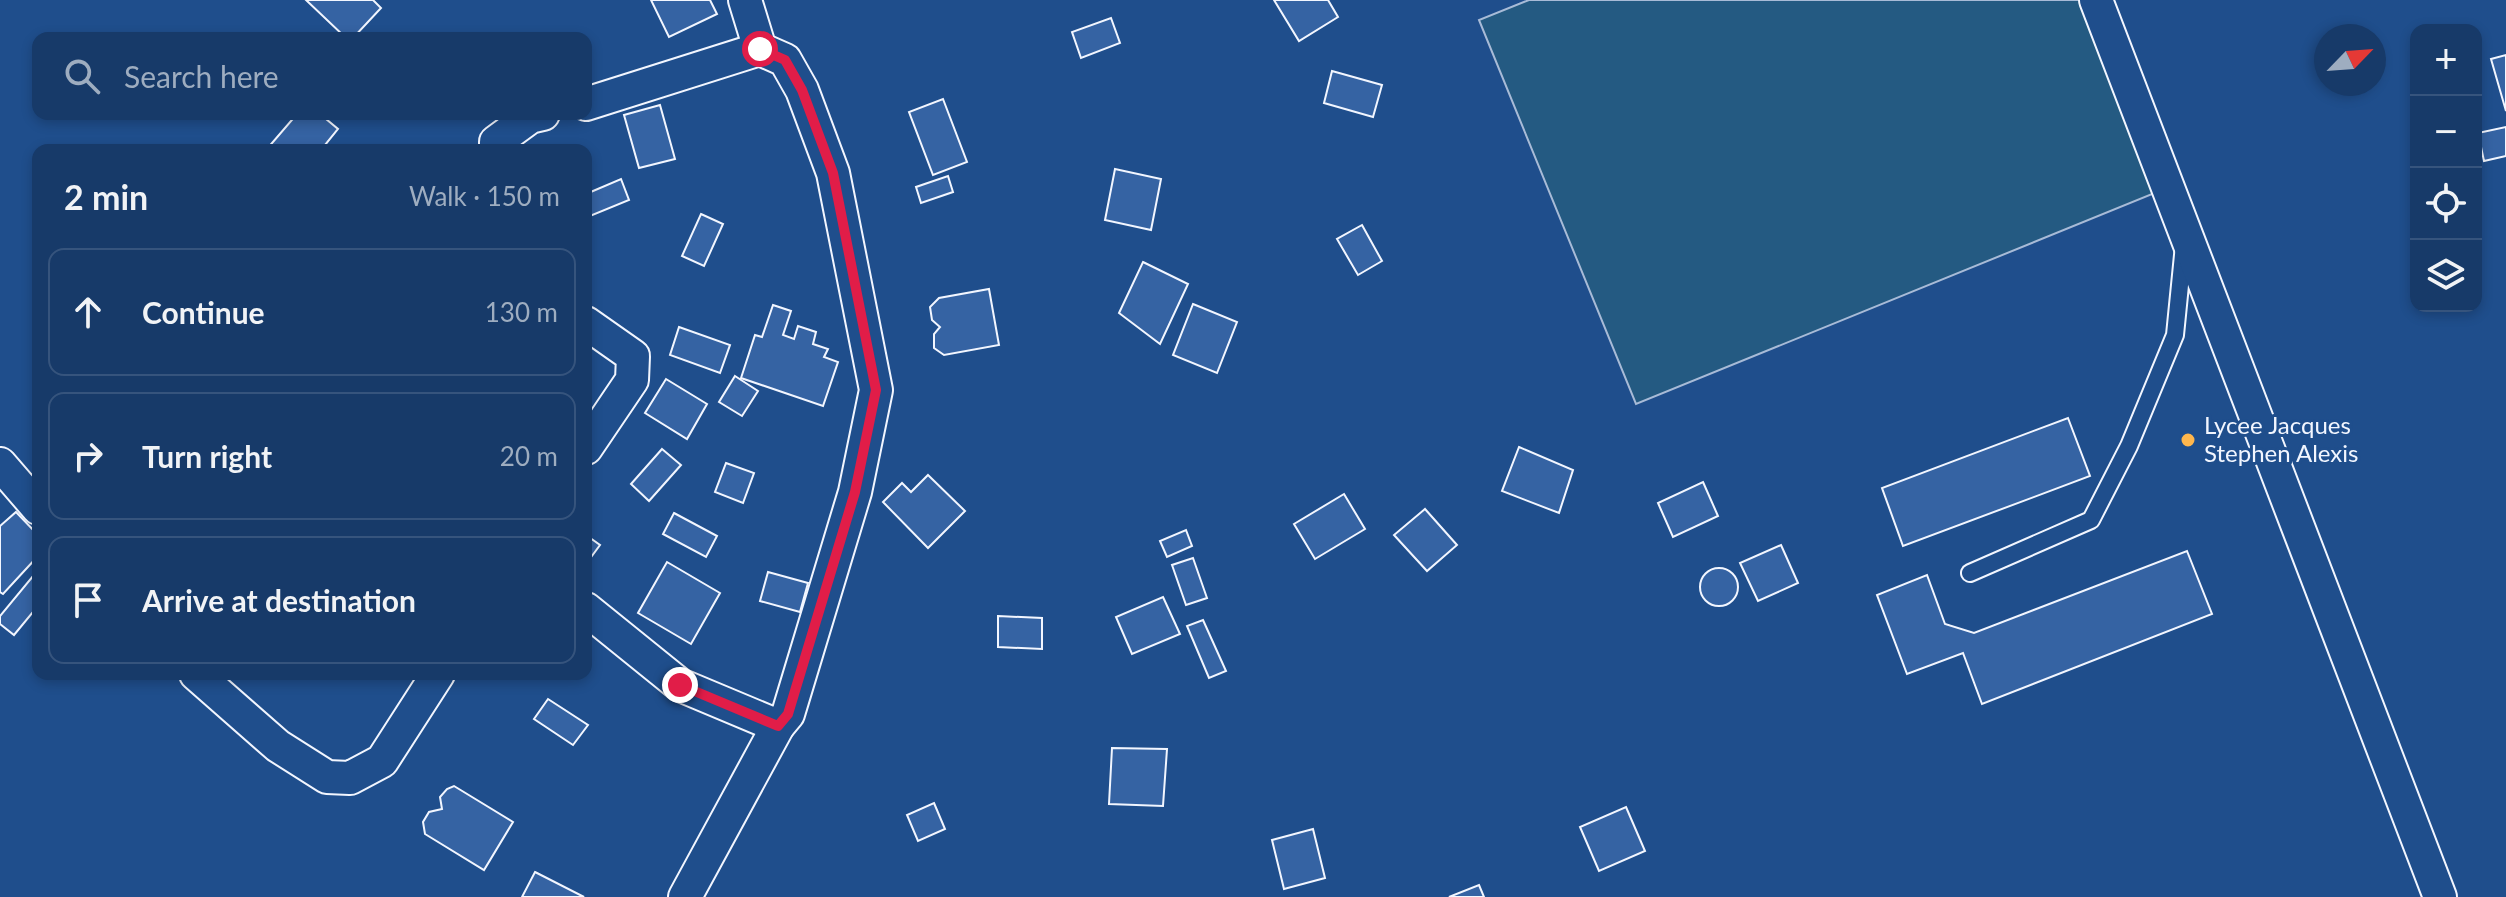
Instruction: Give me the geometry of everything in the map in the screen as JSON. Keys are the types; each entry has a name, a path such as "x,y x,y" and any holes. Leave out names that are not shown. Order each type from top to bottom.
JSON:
{"street":[{"path":"745,0 760,49"},
{"path":"2096,0 2440,897"},
{"path":"592,102 760,49 785,60 802,90 833,173 876,390 855,492 788,714 778,726 685,897"},
{"path":"496,144 526,120"},
{"path":"592,327 633,356 632,380 592,439"},
{"path":"0,464 32,501"},
{"path":"592,614 680,685 778,726"},
{"path":"203,680 278,746 327,777 350,778 382,761 434,680"}],"lane":[{"path":"1970,573 2091,520 2129,446 2175,335 2185,232"}],"shaded area":[{"path":"1529,0 2090,0 2167,188 1636,404 1479,20"}],"building":[{"path":"306,0 373,0 381,8 359,32 340,32"},
{"path":"651,0 710,0 717,14 669,37"},
{"path":"1274,0 1328,0 1338,17 1299,41"},
{"path":"1111,18 1120,43 1081,58 1072,32"},
{"path":"2506,55 2506,111 2491,59"},
{"path":"1332,71 1382,85 1373,117 1324,103"},
{"path":"943,99 967,162 933,175 909,112"},
{"path":"660,105 675,159 639,168 624,115"},
{"path":"292,120 327,120 338,129 326,144 271,144"},
{"path":"2506,127 2506,156 2484,161 2482,132"},
{"path":"1115,169 1161,179 1151,230 1105,220"},
{"path":"948,176 953,192 921,203 916,187"},
{"path":"621,179 629,200 592,215 592,191"},
{"path":"701,214 723,224 704,266 682,256"},
{"path":"1362,225 1382,261 1358,275 1337,239"},
{"path":"1143,262 1188,284 1160,344 1119,313"},
{"path":"989,289 999,345 944,355 934,348 934,334 940,327 932,320 930,307 939,298"},
{"path":"1193,304 1237,322 1217,373 1173,355"},
{"path":"773,305 791,311 783,335 794,339 798,326 816,332 813,344 828,349 824,357 838,362 823,406 741,378 755,335 762,337"},
{"path":"679,327 730,345 720,373 670,355"},
{"path":"735,376 758,391 742,416 719,402"},
{"path":"666,379 707,404 687,439 645,413"},
{"path":"2068,418 2090,476 1903,546 1882,488"},
{"path":"1519,447 1573,470 1559,513 1502,491"},
{"path":"662,449 681,465 649,501 631,484"},
{"path":"726,463 754,473 743,503 715,492"},
{"path":"928,475 965,511 928,548 883,502 902,483 911,492"},
{"path":"1703,482 1718,516 1673,537 1658,503"},
{"path":"1344,494 1365,529 1315,559 1294,524"},
{"path":"1425,509 1457,545 1427,571 1394,535"},
{"path":"16,512 32,529 32,563 3,594 0,592 0,526"},
{"path":"674,513 717,536 706,557 663,534"},
{"path":"1186,530 1192,546 1167,557 1160,541"},
{"path":"592,539 600,545 592,556"},
{"path":"1781,545 1798,583 1758,601 1740,563"},
{"path":"2187,551 2212,614 1982,704 1963,653 1907,674 1877,595 1927,575 1945,624 1974,633"},
{"path":"1193,558 1207,598 1186,605 1172,565"},
{"path":"667,562 720,593 691,644 638,613"},
{"path":"1719,568 1732,574 1738,587 1732,600 1719,606 1706,600 1700,587 1706,574"},
{"path":"768,572 808,583 800,612 760,601"},
{"path":"32,577 32,613 14,635 0,624 0,616"},
{"path":"1163,597 1180,634 1132,654 1116,617"},
{"path":"998,616 1042,618 1042,649 998,647"},
{"path":"1203,620 1226,671 1209,678 1187,626"},
{"path":"548,699 588,725 573,745 534,719"},
{"path":"1112,748 1167,749 1163,806 1109,804"},
{"path":"454,786 513,822 484,870 425,834 423,822 429,812 442,809 440,797"},
{"path":"934,803 945,829 918,841 907,815"},
{"path":"1626,807 1645,851 1599,871 1580,827"},
{"path":"1313,829 1325,878 1284,889 1272,840"},
{"path":"535,872 584,897 522,897"},
{"path":"1479,885 1484,897 1449,897"}],"place":[{"name":"Lycee Jacques Stephen Alexis","path":"2188,440"}],"route":[{"path":"680,685 778,726 788,714 855,492 876,390 833,173 802,90 785,60 760,49"}]}
